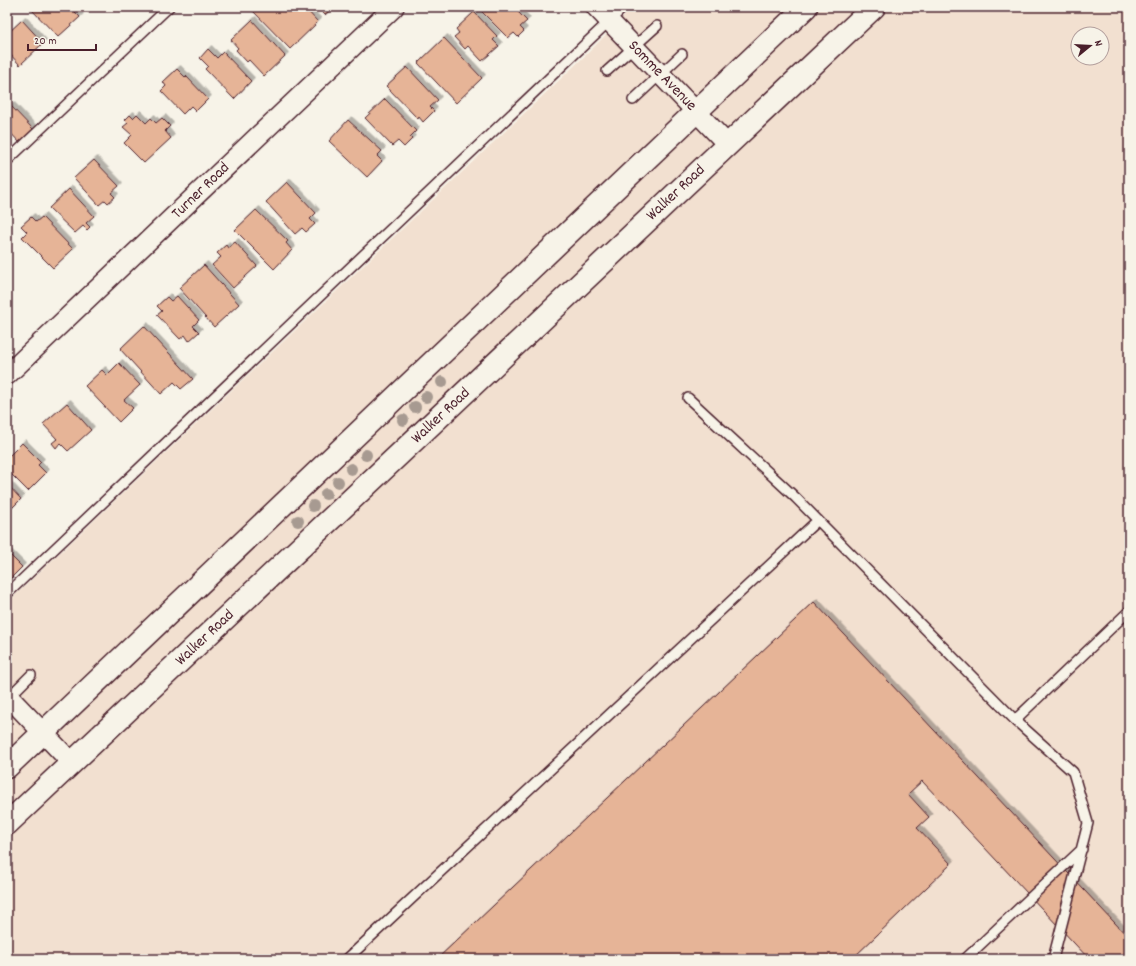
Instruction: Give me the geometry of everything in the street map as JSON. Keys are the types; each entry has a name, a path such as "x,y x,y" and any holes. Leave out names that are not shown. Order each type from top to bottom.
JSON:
{"main road":[{"path":"7,767 806,7"},
{"name":"Walker Road","path":"7,824 874,7"}],"street":[{"name":"Turner Road","path":"7,375 394,7"},
{"name":"Somme Avenue","path":"596,7 728,145"},
{"path":"8,697 72,763"}],"lane":[{"path":"7,161 169,7"},
{"path":"7,594 624,7"},
{"path":"607,71 657,26"},
{"path":"633,100 682,54"},
{"path":"688,398 796,498 1015,720 1073,772 1088,823 1052,959"},
{"path":"347,959 818,520"},
{"path":"1015,720 1129,611"},
{"path":"8,697 31,675"},
{"path":"965,959 1082,849"}],"shaded area":[{"path":"633,7 1129,7 1129,959 7,959 7,603 589,52"}],"building":[{"path":"70,7 80,17 58,37 30,8"},
{"path":"83,7 94,7 88,12"},
{"path":"255,7 304,7 318,22 290,49 252,10"},
{"path":"317,7 334,7 325,15"},
{"path":"477,7 513,7 527,21 520,27 524,31 518,37 514,33 508,38"},
{"path":"474,12 497,36 493,40 499,46 482,61 468,46 465,49 454,37 459,33 456,29"},
{"path":"22,20 43,43 20,65 7,51 7,34"},
{"path":"252,20 285,56 264,76 249,60 247,62 236,50 238,48 231,40"},
{"path":"444,38 482,78 456,103 418,63"},
{"path":"208,49 217,58 223,52 251,81 234,99 205,69 208,66 200,58"},
{"path":"407,67 438,100 430,107 434,111 423,122 419,117 418,119 386,86"},
{"path":"177,69 185,77 186,76 208,99 196,111 191,106 183,114 161,91 166,86 163,82"},
{"path":"385,99 416,131 410,137 412,139 404,147 398,141 392,146 365,118"},
{"path":"11,106 34,130 20,143 7,129 7,109"},
{"path":"137,114 146,123 151,118 156,123 162,118 170,126 165,131 171,138 144,163 124,143 132,135 123,127 128,123 125,120 130,115 133,118"},
{"path":"348,120 382,151 377,156 382,161 367,177 329,141"},
{"path":"94,160 119,186 111,193 115,197 108,203 105,200 99,205 74,178"},
{"path":"287,182 316,213 310,219 315,224 306,232 302,228 295,234 266,202"},
{"path":"69,189 94,216 86,223 90,227 87,230 83,226 75,233 49,208"},
{"path":"256,210 288,241 286,243 292,250 274,269 235,230"},
{"path":"31,217 36,222 42,217 73,249 53,268 22,237 27,232 21,226"},
{"path":"235,242 257,266 233,288 212,265 221,257 217,253 226,245 228,248"},
{"path":"204,265 239,304 214,327 179,288"},
{"path":"177,296 199,320 193,326 199,332 189,341 185,335 180,339 157,315 162,311 157,306 167,297 171,301"},
{"path":"144,326 193,379 181,389 174,382 161,394 120,349"},
{"path":"119,363 140,385 124,400 133,408 119,422 85,386 102,370 107,375"},
{"path":"67,403 91,430 68,451 60,443 56,448 52,443 57,439 43,424"},
{"path":"22,443 41,462 38,465 46,473 28,491 7,470 7,458"},
{"path":"7,484 21,499 7,513"},
{"path":"7,552 22,567 7,582"},
{"path":"814,602 1129,938 1129,959 1089,959 922,781 908,794 929,817 917,828 951,864 852,959 437,959"}]}
